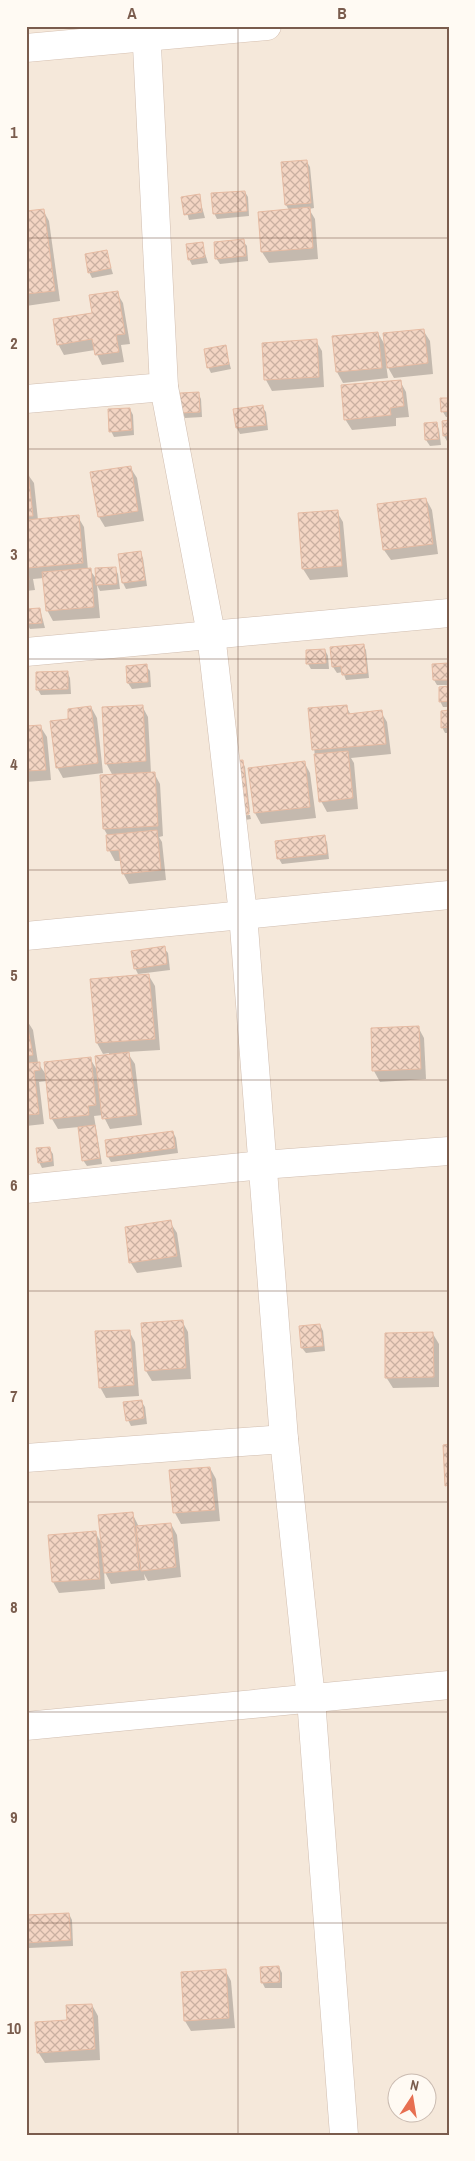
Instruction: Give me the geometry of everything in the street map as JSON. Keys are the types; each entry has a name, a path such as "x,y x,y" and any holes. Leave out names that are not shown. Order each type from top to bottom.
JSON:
{"street":[{"path":"26,48 147,32 267,26"},
{"path":"147,32 164,387 210,634 243,914 284,1439 311,1699 344,2135"},
{"path":"26,399 164,387"},
{"path":"26,652 449,613"},
{"path":"26,936 449,895"},
{"path":"26,1189 262,1165 449,1151"},
{"path":"26,1458 284,1439"},
{"path":"26,1726 449,1684"}],"shaded area":[{"path":"26,26 449,26 449,2135 26,2135"}],"building":[{"path":"307,160 311,203 285,205 281,162"},
{"path":"245,191 247,211 213,214 211,193"},
{"path":"200,194 202,212 184,215 181,197"},
{"path":"310,207 313,248 261,252 258,212"},
{"path":"44,209 55,291 26,294 26,211"},
{"path":"244,239 246,256 215,259 214,242"},
{"path":"203,242 205,257 188,260 186,244"},
{"path":"107,250 111,268 88,273 85,254"},
{"path":"118,291 125,334 116,335 119,352 95,355 92,339 57,345 53,319 92,313 89,295"},
{"path":"424,329 428,363 387,368 383,333"},
{"path":"378,332 382,368 336,372 332,336"},
{"path":"317,339 319,377 264,380 262,343"},
{"path":"226,345 229,364 207,368 204,349"},
{"path":"401,380 404,406 390,408 391,415 344,420 341,385"},
{"path":"199,392 200,412 181,413 180,393"},
{"path":"440,398 449,398 449,411 441,412"},
{"path":"263,405 266,425 236,428 233,409"},
{"path":"130,408 132,430 109,432 108,409"},
{"path":"449,420 449,435 443,436 442,421"},
{"path":"437,422 439,439 425,440 424,423"},
{"path":"131,466 138,511 98,517 90,472"},
{"path":"28,470 33,516 26,516 26,471"},
{"path":"426,498 433,544 383,550 377,504"},
{"path":"338,510 342,566 302,569 298,513"},
{"path":"79,515 83,563 28,568 29,580 26,580 26,520"},
{"path":"141,551 145,580 122,583 118,554"},
{"path":"116,567 117,584 96,585 95,568"},
{"path":"91,568 94,607 46,611 42,572"},
{"path":"40,608 42,623 26,624 26,609"},
{"path":"364,644 367,673 342,675 341,666 332,667 330,647"},
{"path":"325,649 326,663 306,664 306,650"},
{"path":"449,663 449,680 433,680 432,664"},
{"path":"147,664 148,682 127,683 126,666"},
{"path":"68,671 68,689 36,690 36,672"},
{"path":"449,686 449,701 439,702 439,687"},
{"path":"143,705 146,761 105,764 102,707"},
{"path":"347,705 348,714 382,710 386,744 312,750 308,708"},
{"path":"91,706 98,763 56,768 50,721 68,719 68,709"},
{"path":"449,710 449,727 441,728 441,711"},
{"path":"41,725 46,770 26,771 26,726"},
{"path":"348,751 353,798 319,802 314,754"},
{"path":"243,760 249,814 234,815 228,761"},
{"path":"305,761 310,807 254,813 248,768"},
{"path":"155,772 158,826 103,829 100,775"},
{"path":"157,830 161,870 122,874 119,850 107,851 106,835"},
{"path":"325,835 327,854 277,859 275,841"},
{"path":"165,946 167,964 134,969 131,951"},
{"path":"149,974 155,1039 96,1043 90,979"},
{"path":"26,1018 33,1055 26,1056"},
{"path":"419,1026 421,1069 372,1071 371,1028"},
{"path":"129,1052 137,1115 102,1119 95,1056"},
{"path":"91,1057 96,1105 88,1106 89,1115 50,1119 44,1062"},
{"path":"40,1062 40,1070 34,1071 39,1114 26,1115 26,1063"},
{"path":"95,1125 100,1158 82,1161 78,1127"},
{"path":"173,1131 175,1148 107,1157 105,1140"},
{"path":"50,1147 52,1161 38,1163 36,1148"},
{"path":"171,1220 177,1256 129,1263 125,1227"},
{"path":"183,1320 186,1368 145,1371 141,1323"},
{"path":"320,1324 323,1346 301,1348 299,1326"},
{"path":"130,1330 134,1385 99,1388 95,1331"},
{"path":"433,1332 434,1377 385,1378 385,1333"},
{"path":"142,1400 144,1418 126,1421 123,1402"},
{"path":"449,1444 449,1485 445,1486 443,1445"},
{"path":"210,1467 215,1510 173,1513 169,1470"},
{"path":"133,1512 139,1570 104,1573 98,1515"},
{"path":"171,1523 176,1567 141,1571 136,1526"},
{"path":"96,1531 100,1579 52,1582 48,1535"},
{"path":"69,1913 71,1940 26,1943 26,1915"},
{"path":"279,1966 280,1982 261,1983 260,1967"},
{"path":"226,1969 229,2018 184,2021 181,1972"},
{"path":"92,2004 95,2049 37,2053 35,2022 67,2020 66,2005"}]}
